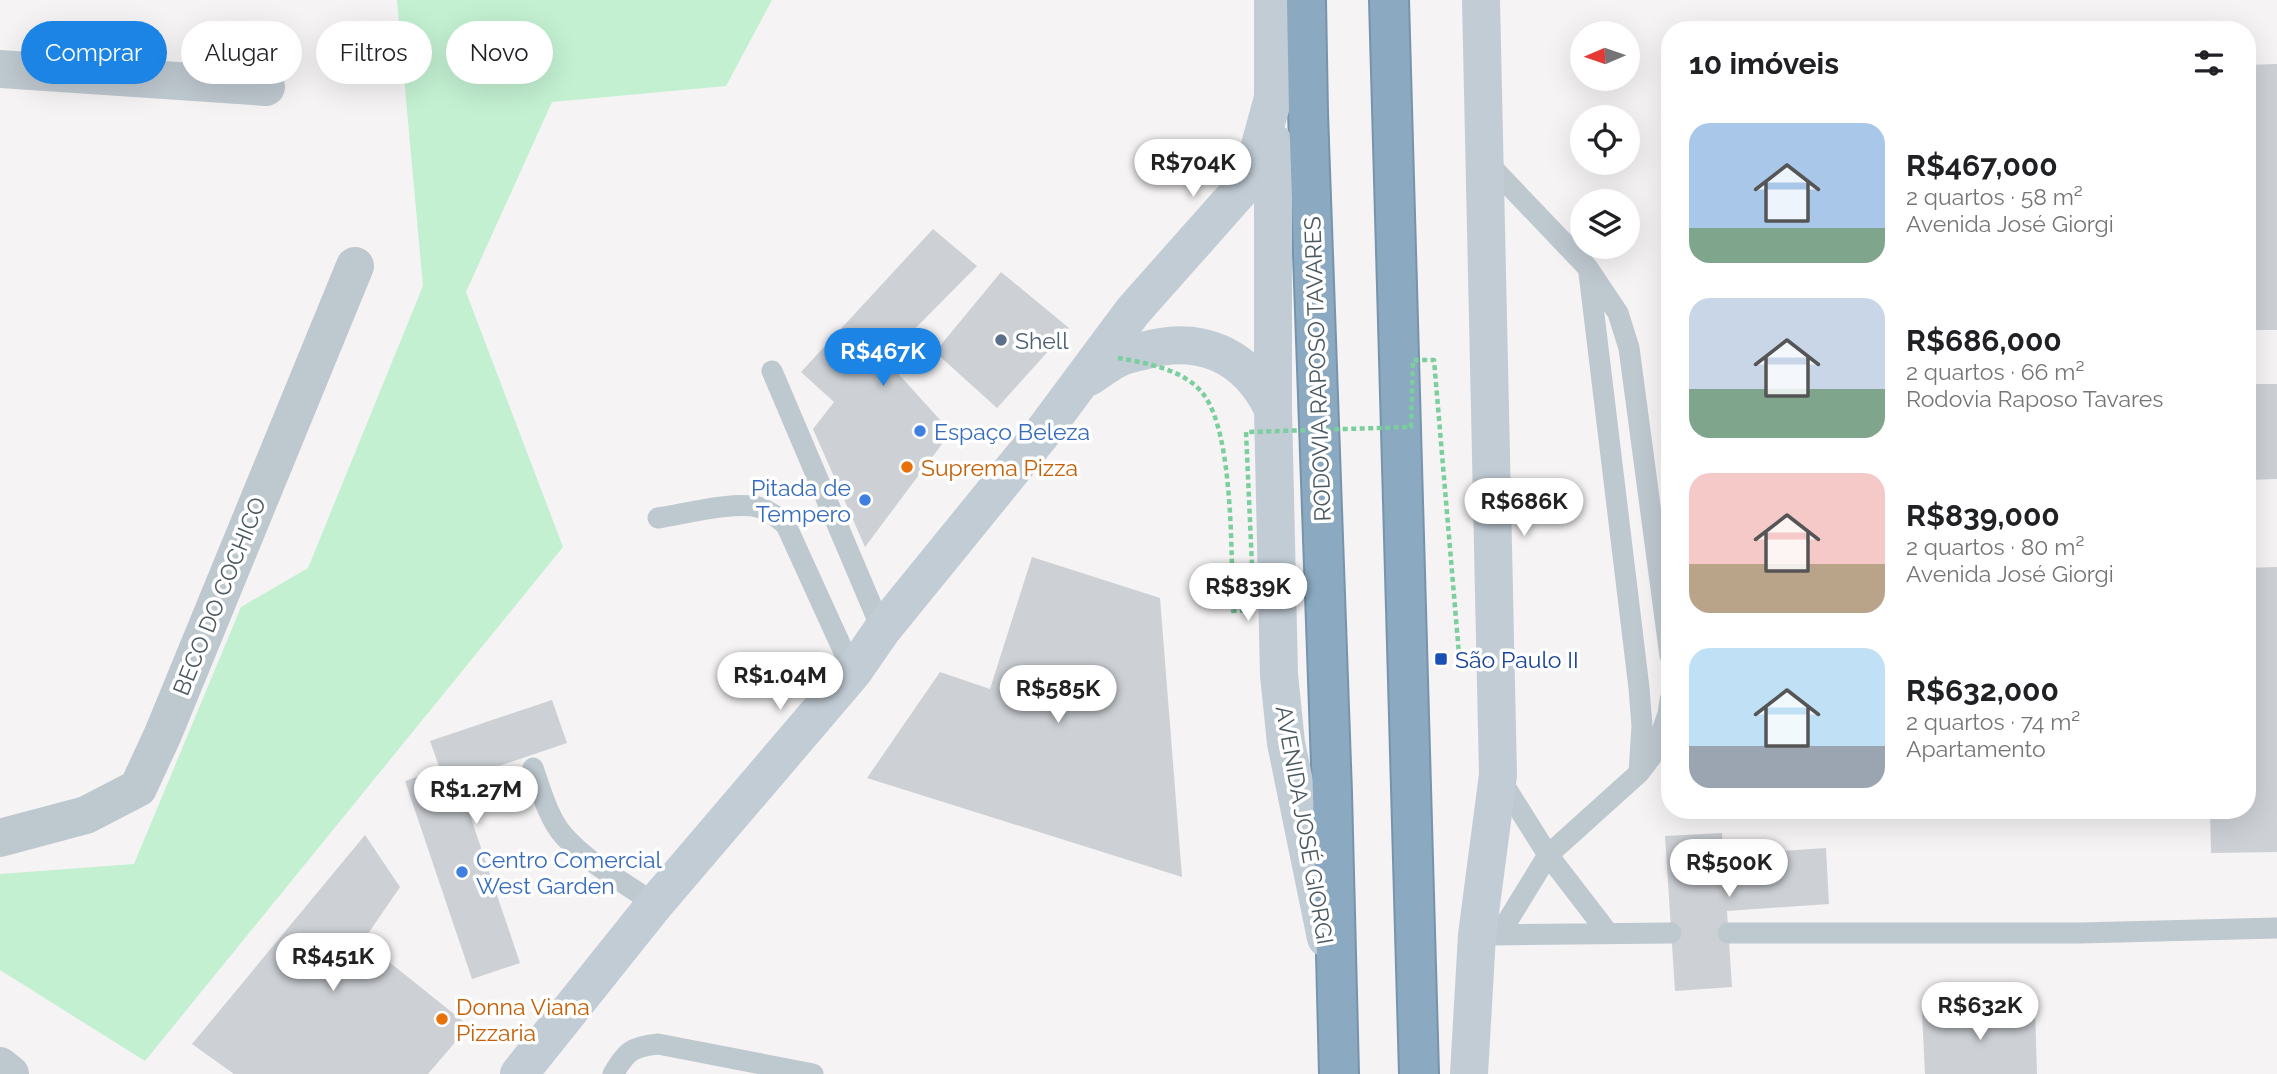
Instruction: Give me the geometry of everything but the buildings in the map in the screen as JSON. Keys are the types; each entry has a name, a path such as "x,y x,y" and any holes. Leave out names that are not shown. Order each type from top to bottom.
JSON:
{"highway":[{"name":"RODOVIA RAPOSO TAVARES","path":"1307,0 1308,127 1332,793 1339,1074"},
{"path":"1389,0 1419,1074"}],"street":[{"name":"AVENIDA JOSÉ GIORGI","path":"1273,0 1273,408 1279,675 1286,743 1336,990"},
{"path":"1469,1074 1488,935 1498,775 1481,0"},
{"path":"0,69 266,87"},
{"name":"AVENIDA JOSÉ GIORGI","path":"519,1074 655,904 853,672 882,631 1082,382 1133,311 1251,178 1273,98"},
{"name":"BECO DO COCHICO","path":"0,838 86,816 138,788 163,734 355,266"},
{"name":"AVENIDA JOSÉ GIORGI","path":"1082,382 1118,358 1164,345 1192,345 1217,351 1239,365 1262,386 1273,408"},
{"path":"0,1066 10,1074"}],"lane":[{"path":"1485,159 1588,268 1618,313 1629,348 1661,588"},
{"path":"1588,268 1640,688 1642,726 1639,773"},
{"path":"772,371 882,631"},
{"path":"658,518 740,505 757,507 772,513 786,525 853,672"},
{"path":"1488,935 1548,855 1639,773 1655,752 1661,734"},
{"path":"533,768 550,812 563,835 583,854 655,904"},
{"path":"1498,775 1548,855 1608,933"},
{"path":"1728,933 2067,933 2277,928"},
{"path":"1488,935 1671,933"},
{"path":"613,1074 625,1053 640,1046 658,1044 813,1074"}],"path":[{"path":"1118,358 1154,365 1181,376 1204,395 1220,428 1228,486 1233,611 1254,610 1246,432 1411,427 1413,360 1434,360 1460,666"}],"green space":[{"path":"397,0 772,0 726,86 552,102 466,292 563,547 145,1061 0,970 0,874 134,864 241,607 308,568 423,286 405,84 432,84 432,21 399,21"}],"place":[{"name":"Shell","path":"1001,340"},
{"name":"Espaço Beleza","path":"920,431"},
{"name":"Suprema Pizza","path":"907,467"},
{"name":"Pitada de Tempero","path":"865,500"},
{"name":"São Paulo II","path":"1441,659"},
{"name":"Centro Comercial West Garden","path":"462,872"},
{"name":"Donna Viana Pizzaria","path":"442,1019"}]}
